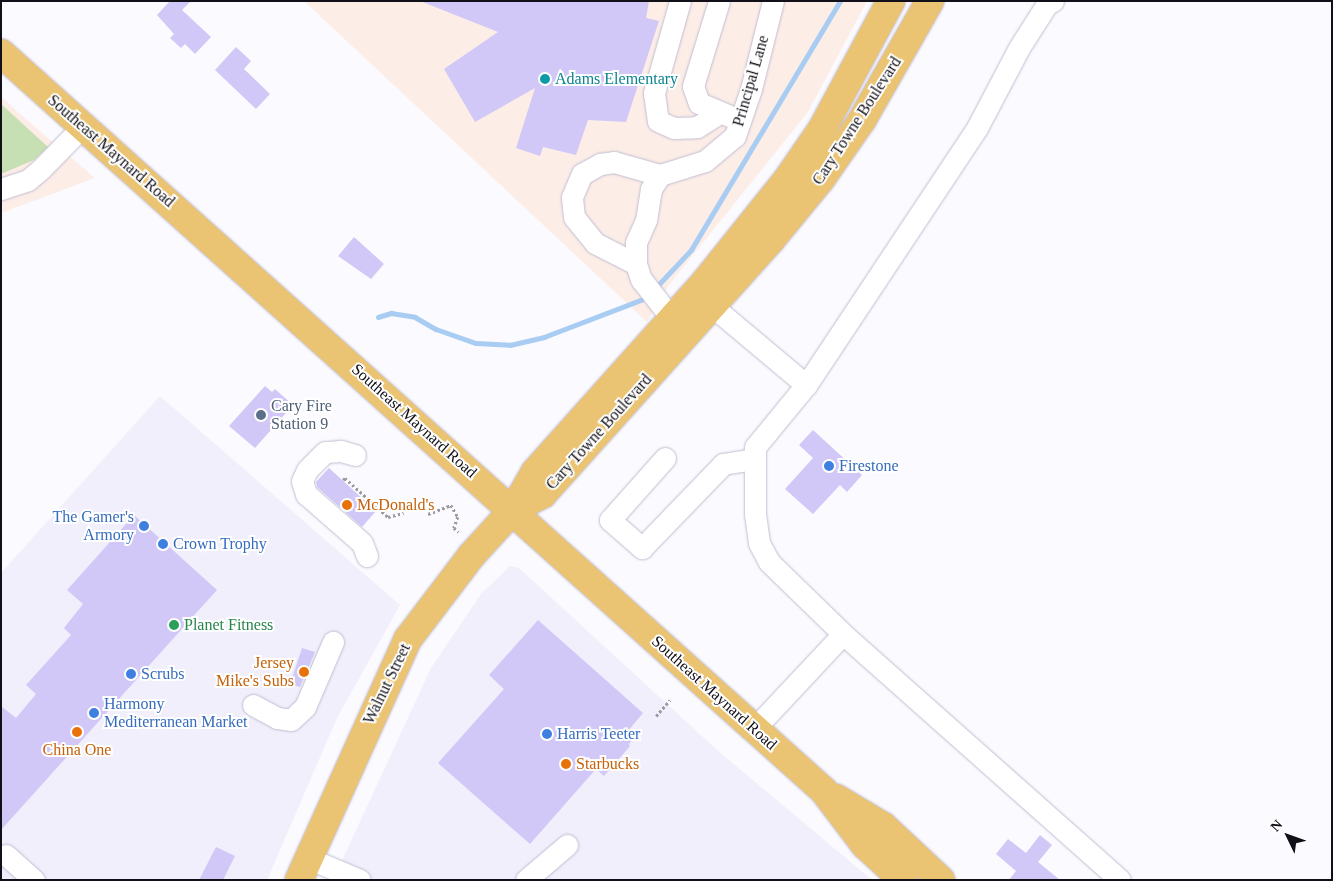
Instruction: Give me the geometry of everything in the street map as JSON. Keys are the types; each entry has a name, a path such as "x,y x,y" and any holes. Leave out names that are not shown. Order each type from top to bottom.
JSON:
{"main road":[{"name":"Cary Towne Boulevard","path":"513,510 535,472 672,319 789,177 822,129 891,1"},
{"name":"Cary Towne Boulevard","path":"513,510 543,494 712,306 821,180 862,120 930,1"},
{"name":"Southeast Maynard Road","path":"1,53 513,510 824,791 883,826 941,880"},
{"name":"Walnut Street","path":"305,869 383,689 408,639 471,556 513,510"},
{"name":"Southeast Maynard Road","path":"824,791 865,845 903,880"}],"lane":[{"path":"680,1 654,94 658,121 674,128 697,127 721,112"},
{"path":"719,1 693,86 700,103 742,121"},
{"name":"Principal Lane","path":"660,175 705,161 735,136 742,121 773,1"},
{"path":"1049,2 1019,48 977,128 806,385 755,447 758,543 769,562 843,634 1120,880"},
{"path":"1,189 28,180 83,126"},
{"path":"636,264 594,243 574,217 572,197 582,174 600,164 614,162 660,175 651,189 646,220 636,242 636,264 641,279 672,319"},
{"path":"712,306 806,385"},
{"path":"355,455 341,451 325,452 307,470 302,482 306,494 362,544 367,556"},
{"path":"665,458 610,520 642,548 723,464 755,459"},
{"path":"754,729 843,634"},
{"path":"253,705 277,718 290,720 305,707 332,642"},
{"path":"526,880 567,845"},
{"path":"6,855 34,880"},
{"path":"305,869 360,880"}],"path":[{"path":"342,480 345,478 388,517 403,513"},
{"path":"428,514 451,505 458,516 454,528 459,532"},
{"path":"656,716 670,700"}],"shaded area":[{"path":"304,1 867,1 808,112 668,286 647,322"},
{"path":"1,96 20,114 95,178 1,213"},
{"path":"160,396 400,605 337,718 267,880 1,880 1,573"},
{"path":"510,566 519,568 717,750 872,880 333,880 431,668 481,594"}],"green space":[{"path":"1,104 48,147 34,160 1,174"}],"building":[{"path":"170,1 191,1 182,10 211,37 195,54 185,44 181,48 170,38 174,34 157,15"},
{"name":"Adams Elementary","path":"420,1 649,1 646,18 659,21 626,122 588,120 576,155 543,147 540,156 516,148 535,88 475,122 444,69 498,32"},
{"path":"236,47 251,61 244,69 270,94 256,109 215,70"},
{"path":"354,237 384,264 371,279 338,256"},
{"name":"Cary Fire Station 9","path":"265,386 272,392 275,389 293,405 255,448 229,426"},
{"name":"Firestone","path":"813,430 862,475 847,492 840,485 813,514 785,489 813,458 799,445"},
{"name":"McDonald's","path":"329,468 376,511 362,527 317,487 316,482"},
{"path":"134,515 217,590 1,830 1,706 16,718 36,694 26,685 71,635 64,628 83,604 67,590"},
{"name":"Harris Teeter","path":"538,620 643,713 628,731 635,737 629,744 630,746 604,776 596,769 530,844 438,763 504,689 489,675"},
{"name":"Jersey Mike's Subs","path":"302,648 315,652 300,687 290,684"},
{"path":"1040,835 1052,845 1038,862 1060,880 1009,880 1016,871 996,854 1008,839 1026,853"},
{"path":"216,847 235,856 223,880 199,880"}],"waterway":[{"path":"659,284 691,250 840,1"},
{"path":"378,317 391,313 415,317 436,329 476,343 510,345 544,337 641,300"}],"place":[{"name":"Adams Elementary","path":"545,79"},
{"name":"Cary Fire Station 9","path":"261,415"},
{"name":"Firestone","path":"829,466"},
{"name":"McDonald's","path":"347,505"},
{"name":"The Gamer's Armory","path":"144,526"},
{"name":"Crown Trophy","path":"163,544"},
{"name":"Planet Fitness","path":"174,625"},
{"name":"Jersey Mike's Subs","path":"304,672"},
{"name":"Scrubs","path":"131,674"},
{"name":"Harmony Mediterranean Market","path":"94,713"},
{"name":"China One","path":"77,732"},
{"name":"Harris Teeter","path":"547,734"},
{"name":"Starbucks","path":"566,764"}]}
